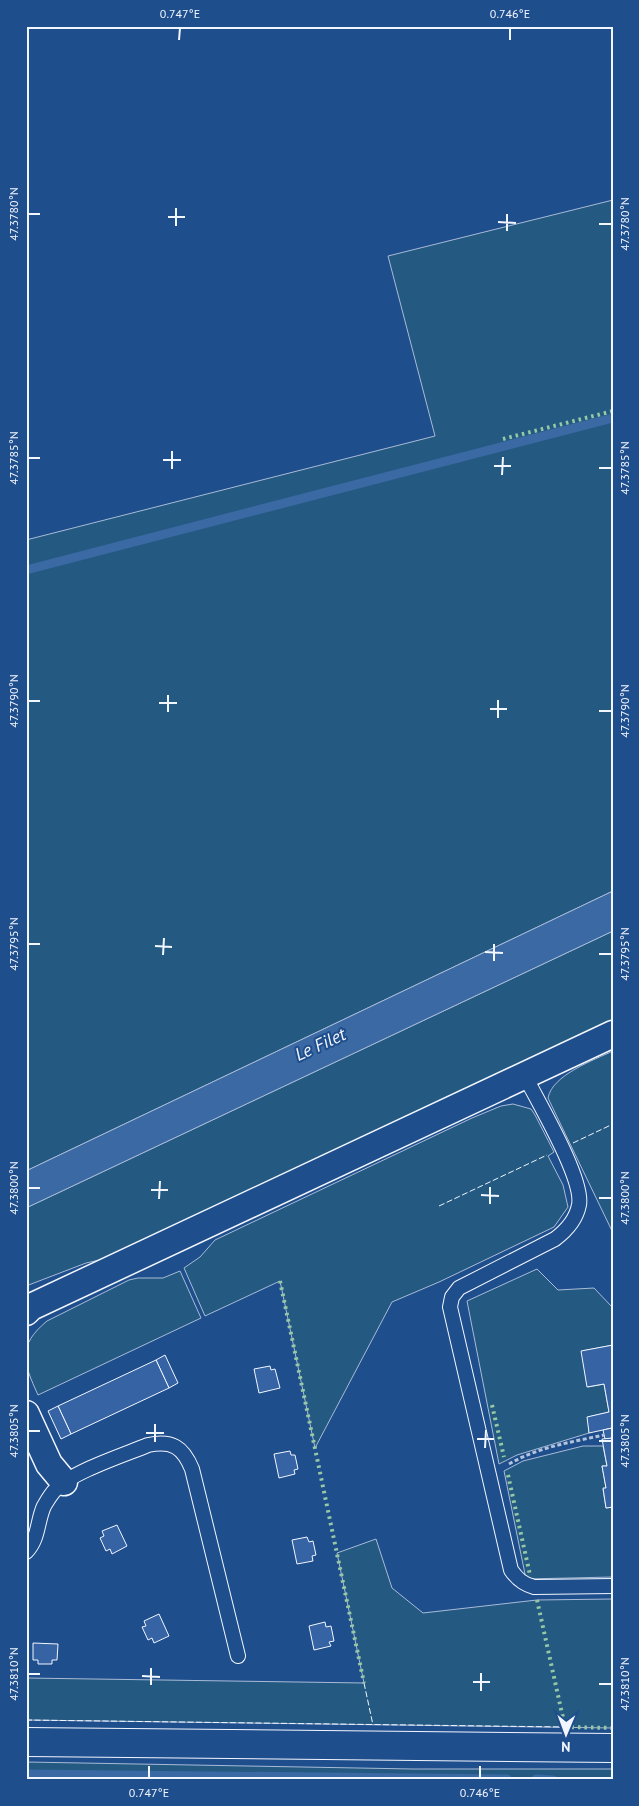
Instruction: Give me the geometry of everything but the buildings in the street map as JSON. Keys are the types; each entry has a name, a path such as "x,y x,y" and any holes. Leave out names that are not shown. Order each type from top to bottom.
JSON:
{"main road":[{"path":"26,1742 613,1748"}],"street":[{"path":"26,1312 31,1307 613,1034"},
{"path":"26,1414 49,1464 64,1482"}],"lane":[{"path":"525,1076 577,1181 579,1204 577,1213 564,1232 555,1239 459,1288 452,1297 450,1307 511,1570 525,1584 534,1587 613,1586"},
{"path":"26,1552 31,1547 36,1534 43,1507 55,1490 71,1477 148,1445 162,1442 178,1447 187,1456 192,1469 238,1656"}],"path":[{"path":"489,1475 526,1455 604,1435"}],"shaded area":[{"path":"613,200 613,891 26,1171 26,540 435,436 388,256"},
{"path":"613,931 613,1020 104,1259 86,1263 26,1286 26,1208"},
{"path":"613,1051 613,1233 548,1098 551,1090 565,1075"},
{"path":"513,1104 531,1109 535,1115 554,1152 548,1156 563,1185 568,1207 554,1227 439,1282 392,1302 315,1448 280,1281 205,1316 184,1268 200,1257 215,1240 472,1118 501,1106"},
{"path":"537,1269 558,1290 594,1288 613,1308 613,1345 582,1351 588,1387 604,1384 609,1412 588,1417 589,1433 517,1455 499,1464 467,1301"},
{"path":"180,1271 201,1318 38,1395 26,1364 26,1355 31,1338 47,1321 129,1280 163,1278"},
{"path":"583,1446 603,1446 607,1466 602,1466 606,1488 603,1489 606,1508 613,1507 613,1577 526,1579 504,1471 523,1461"},
{"path":"376,1539 392,1588 423,1613 537,1600 613,1599 613,1728 26,1720 26,1678 364,1683 337,1553"},
{"path":"26,1762 413,1769 613,1769 613,1780 26,1780"}],"water":[{"name":"Le Filet","path":"613,891 613,931 26,1208 26,1171"}],"waterway":[{"path":"26,570 613,418"},
{"path":"26,1774 507,1779"},
{"path":"536,1779 553,1780"}],"hedge":[{"path":"503,439 613,411"},
{"path":"280,1281 364,1683"},
{"path":"492,1405 504,1457"},
{"path":"508,1475 530,1575"},
{"path":"537,1600 565,1727 613,1728"}],"fence":[{"path":"573,1143 613,1124"},
{"path":"439,1206 547,1155"},
{"path":"364,1683 373,1725"},
{"path":"26,1720 565,1727"}]}
